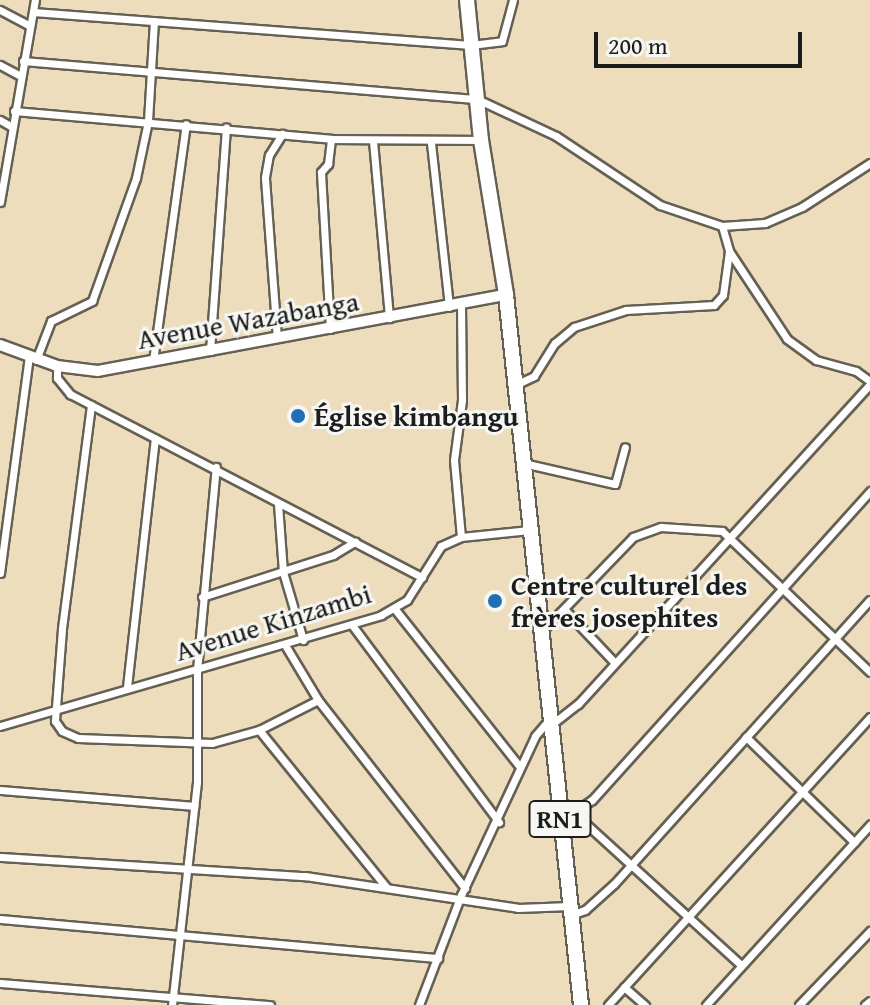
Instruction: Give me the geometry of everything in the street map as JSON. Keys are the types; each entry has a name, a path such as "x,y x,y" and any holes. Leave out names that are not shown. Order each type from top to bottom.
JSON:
{"highway":[{"name":"RN1","path":"467,0 481,140 506,295 581,1005"}],"main road":[{"name":"Avenue Wazabanga","path":"0,345 57,366 98,371 506,295"}],"street":[{"path":"0,202 19,75 35,0"},
{"path":"33,12 471,45 504,39 513,0"},
{"path":"0,10 30,26"},
{"path":"0,573 2,539 33,359 51,321 92,301 136,178 148,121 154,21"},
{"path":"23,61 477,99 556,136 660,205 722,226 765,223 802,207 870,163"},
{"path":"0,65 19,75"},
{"path":"14,111 331,139 431,143 481,140"},
{"path":"0,120 12,127"},
{"path":"153,361 186,124"},
{"path":"210,351 226,128"},
{"path":"277,338 265,177 269,155 282,134"},
{"path":"330,329 321,172 328,164 331,139"},
{"path":"373,141 389,318"},
{"path":"431,143 449,307"},
{"path":"419,1005 463,892 499,822 520,767 550,722 578,704 613,661 870,382 856,371 816,360 787,339 729,251 722,226"},
{"path":"515,385 534,376 555,343 574,327 626,310 714,305 723,295 729,251"},
{"path":"461,304 462,400 454,460 461,537 530,530"},
{"path":"57,366 61,386 91,405 216,467 278,504 422,577"},
{"path":"91,405 55,721 69,736 212,743 259,730 318,700"},
{"path":"127,687 155,439"},
{"path":"523,463 615,484 625,447"},
{"path":"172,1005 184,869 194,806 197,670 216,467"},
{"path":"560,821 574,813 870,491"},
{"path":"278,504 283,572 303,640"},
{"path":"540,632 565,610 633,537 661,527 728,535 870,672"},
{"name":"Avenue Kinzambi","path":"0,726 127,687 303,640 394,608 407,600 434,551 461,537"},
{"path":"202,597 283,572 355,542"},
{"path":"0,857 356,881 387,888 463,892 518,908 570,911 596,902 870,600"},
{"path":"394,608 520,767"},
{"path":"565,610 613,661"},
{"path":"352,625 499,822"},
{"path":"285,645 318,700 463,892"},
{"path":"608,1005 870,717"},
{"path":"259,730 387,888"},
{"path":"746,737 854,842"},
{"path":"0,790 194,806"},
{"path":"574,813 741,965"},
{"path":"706,1005 870,825"},
{"path":"0,919 180,931 438,958"},
{"path":"799,1005 870,931"},
{"path":"0,983 270,1005"},
{"path":"624,987 645,1005"},
{"path":"865,1005 870,1001"}],"place":[{"name":"Église kimbangu","path":"298,416"},
{"name":"Centre culturel des frères josephites","path":"495,601"}]}
